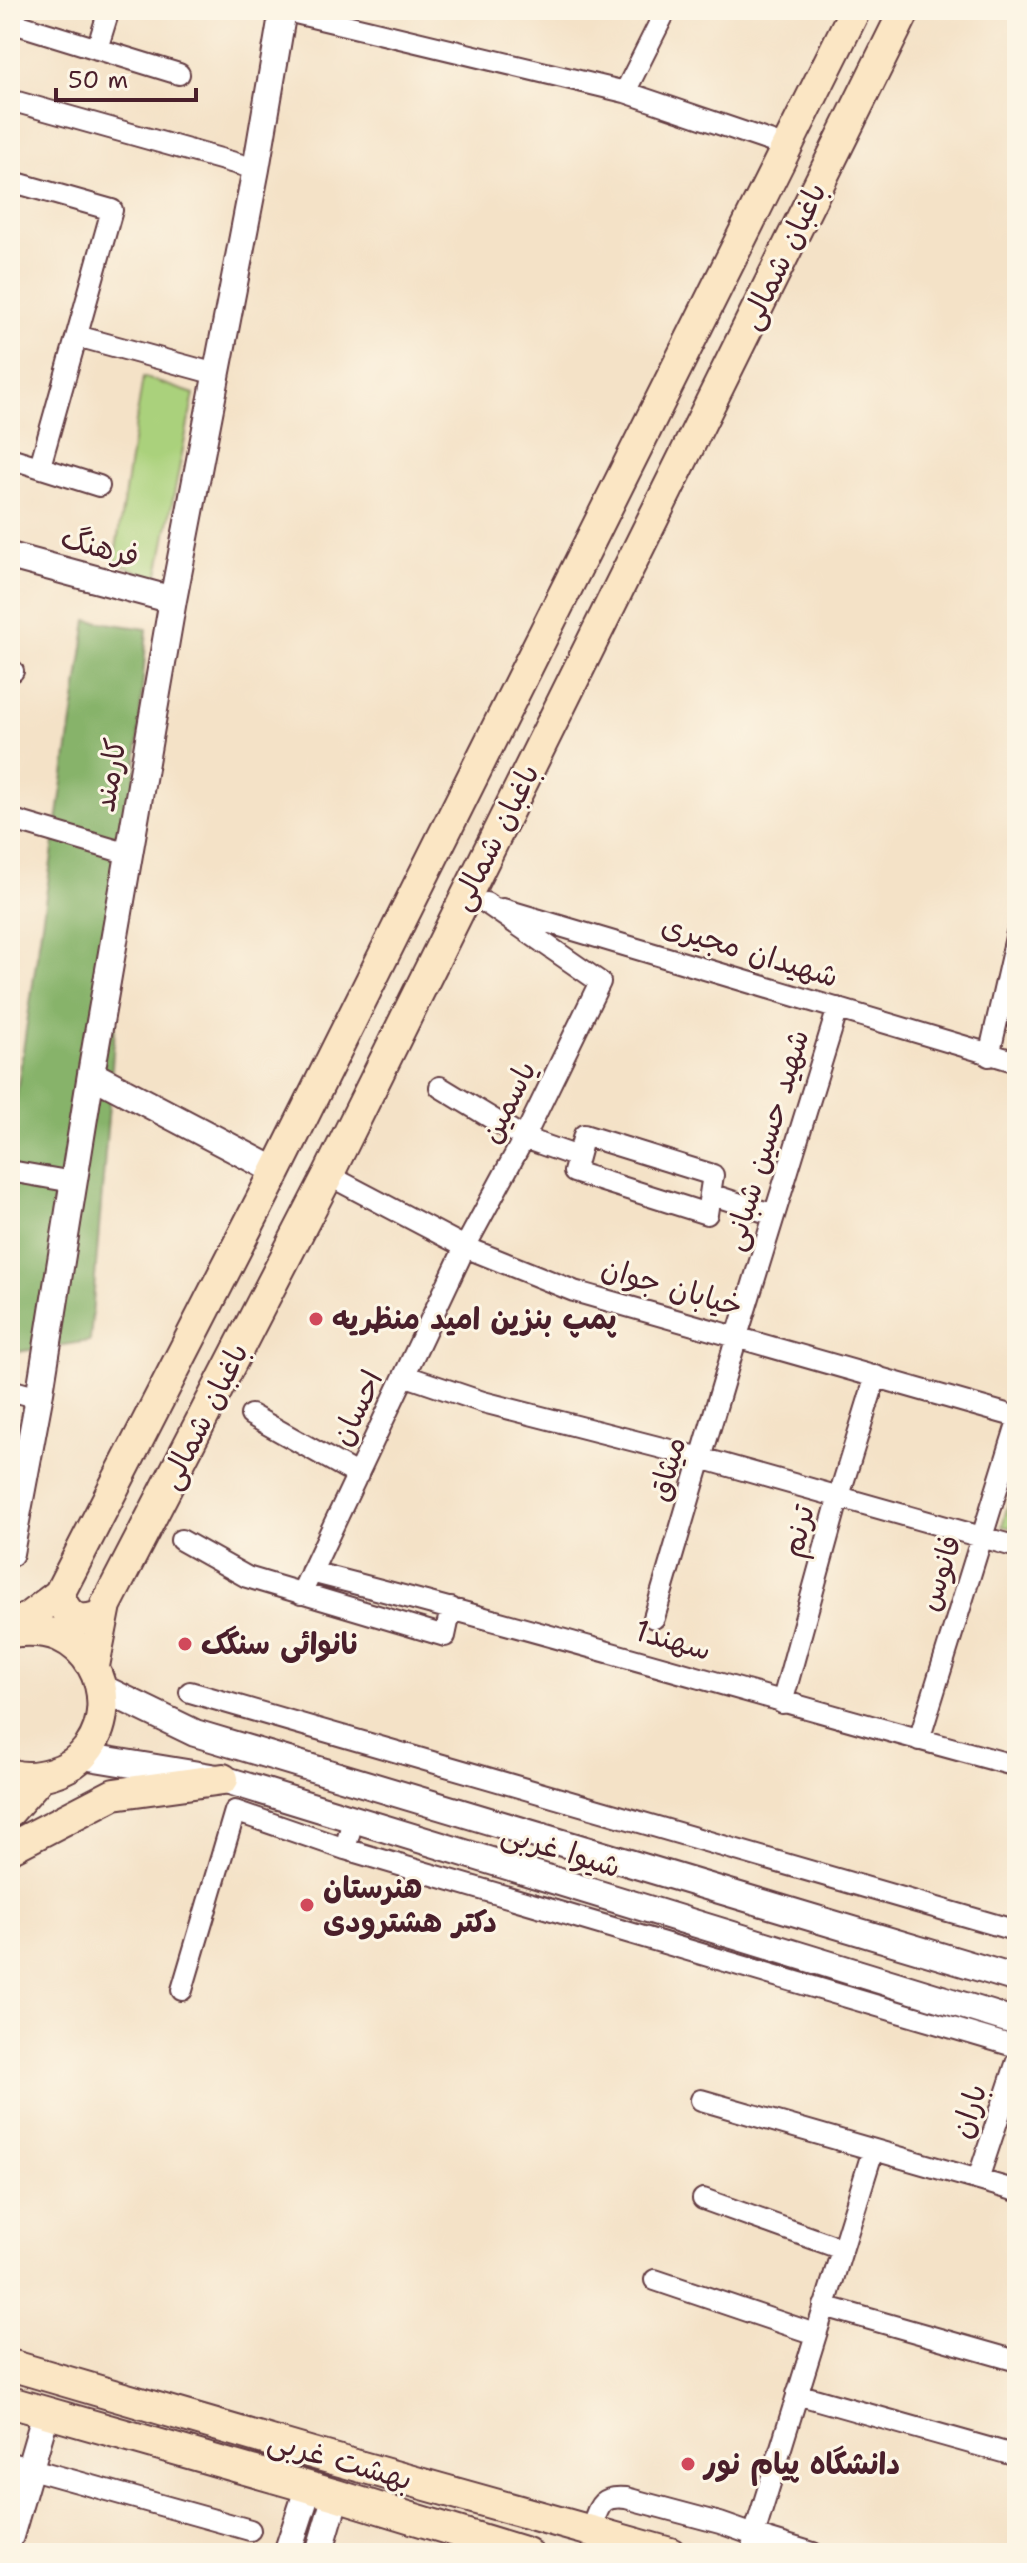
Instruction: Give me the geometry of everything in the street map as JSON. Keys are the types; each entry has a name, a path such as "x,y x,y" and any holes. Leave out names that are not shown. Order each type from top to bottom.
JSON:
{"main road":[{"name":"باغبان شمالی","path":"10,1632 59,1594 276,1171 855,10"},
{"name":"باغبان شمالی","path":"83,1756 97,1736 104,1713 98,1677 106,1605 328,1175 476,900 905,10"},
{"path":"59,1594 64,1609 75,1619 90,1621 104,1614"},
{"path":"10,1632 33,1630 57,1635 78,1647 98,1677"},
{"path":"10,1774 40,1777 63,1770 83,1756"},
{"path":"10,1811 40,1777"},
{"path":"10,1848 114,1794 223,1779"},
{"name":"بهشت غربی","path":"10,2365 670,2553"},
{"name":"بهشت غربی","path":"10,2402 527,2553"},
{"path":"495,2544 505,2507"}],"street":[{"path":"97,49 109,10"},
{"path":"283,10 625,92 787,147"},
{"name":"کارمند","path":"10,1553 39,1398 173,600 256,169 283,10"},
{"path":"625,92 666,10"},
{"path":"10,22 179,74"},
{"path":"10,100 256,169"},
{"path":"10,181 112,210 40,466"},
{"path":"77,336 216,374"},
{"path":"10,458 99,486"},
{"name":"فرهنگ","path":"10,556 173,600"},
{"path":"10,819 129,854"},
{"name":"یاسمین","path":"465,1247 524,1138 600,982 476,900"},
{"name":"شهیدان مجیری","path":"476,900 1017,1062"},
{"path":"989,1055 1017,933"},
{"name":"شهید حسین شبانی","path":"737,1336 838,1008"},
{"path":"91,1074 276,1171"},
{"path":"440,1087 524,1138 578,1157"},
{"path":"584,1135 713,1175 710,1194 707,1214 574,1172 584,1135"},
{"path":"10,1171 73,1182"},
{"name":"خیابان جوان","path":"328,1175 465,1247 574,1291 1017,1417"},
{"path":"710,1194 774,1215"},
{"name":"احسان","path":"301,1594 465,1247"},
{"name":"میثاق","path":"654,1618 737,1336"},
{"path":"406,1376 483,1402 701,1458 1017,1547"},
{"name":"ترنم","path":"782,1703 839,1496 876,1376"},
{"path":"10,1390 39,1398"},
{"path":"251,1415 358,1475"},
{"name":"فانوس","path":"919,1740 1017,1424"},
{"path":"181,1540 247,1577 445,1636 451,1608"},
{"name":"1سهند","path":"311,1572 1017,1766"},
{"name":"شیوا غربی","path":"98,1677 195,1733 1017,1979"},
{"path":"190,1692 1017,1931"},
{"name":"شیوا غربی","path":"83,1756 223,1779 1017,2022"},
{"path":"182,1990 235,1811 345,1849 1017,2047"},
{"path":"345,1849 353,1820"},
{"name":"باران","path":"978,2179 1017,2061"},
{"path":"701,2100 1017,2191"},
{"path":"753,2544 873,2150"},
{"path":"703,2199 842,2249"},
{"path":"655,2280 815,2334"},
{"path":"824,2306 1017,2361"},
{"path":"797,2394 1017,2456"},
{"path":"10,2536 20,2466 46,2413"},
{"path":"20,2466 250,2530"},
{"path":"287,2553 322,2492"},
{"path":"319,2553 322,2492"},
{"path":"590,2531 605,2499 626,2498 720,2523 753,2544 813,2553"}],"green space":[{"path":"143,377 194,394 157,579 114,562"},
{"path":"87,620 147,629 90,1341 10,1353 10,1138"},
{"path":"1017,1473 1017,1529 1002,1526"}],"place":[{"name":"پمپ بنزین امید منظریه","path":"316,1319"},
{"name":"نانوائی سنگک","path":"185,1644"},
{"name":"هنرستان دکتر هشترودی","path":"307,1905"},
{"name":"دانشگاه پیام نور","path":"688,2464"}]}
